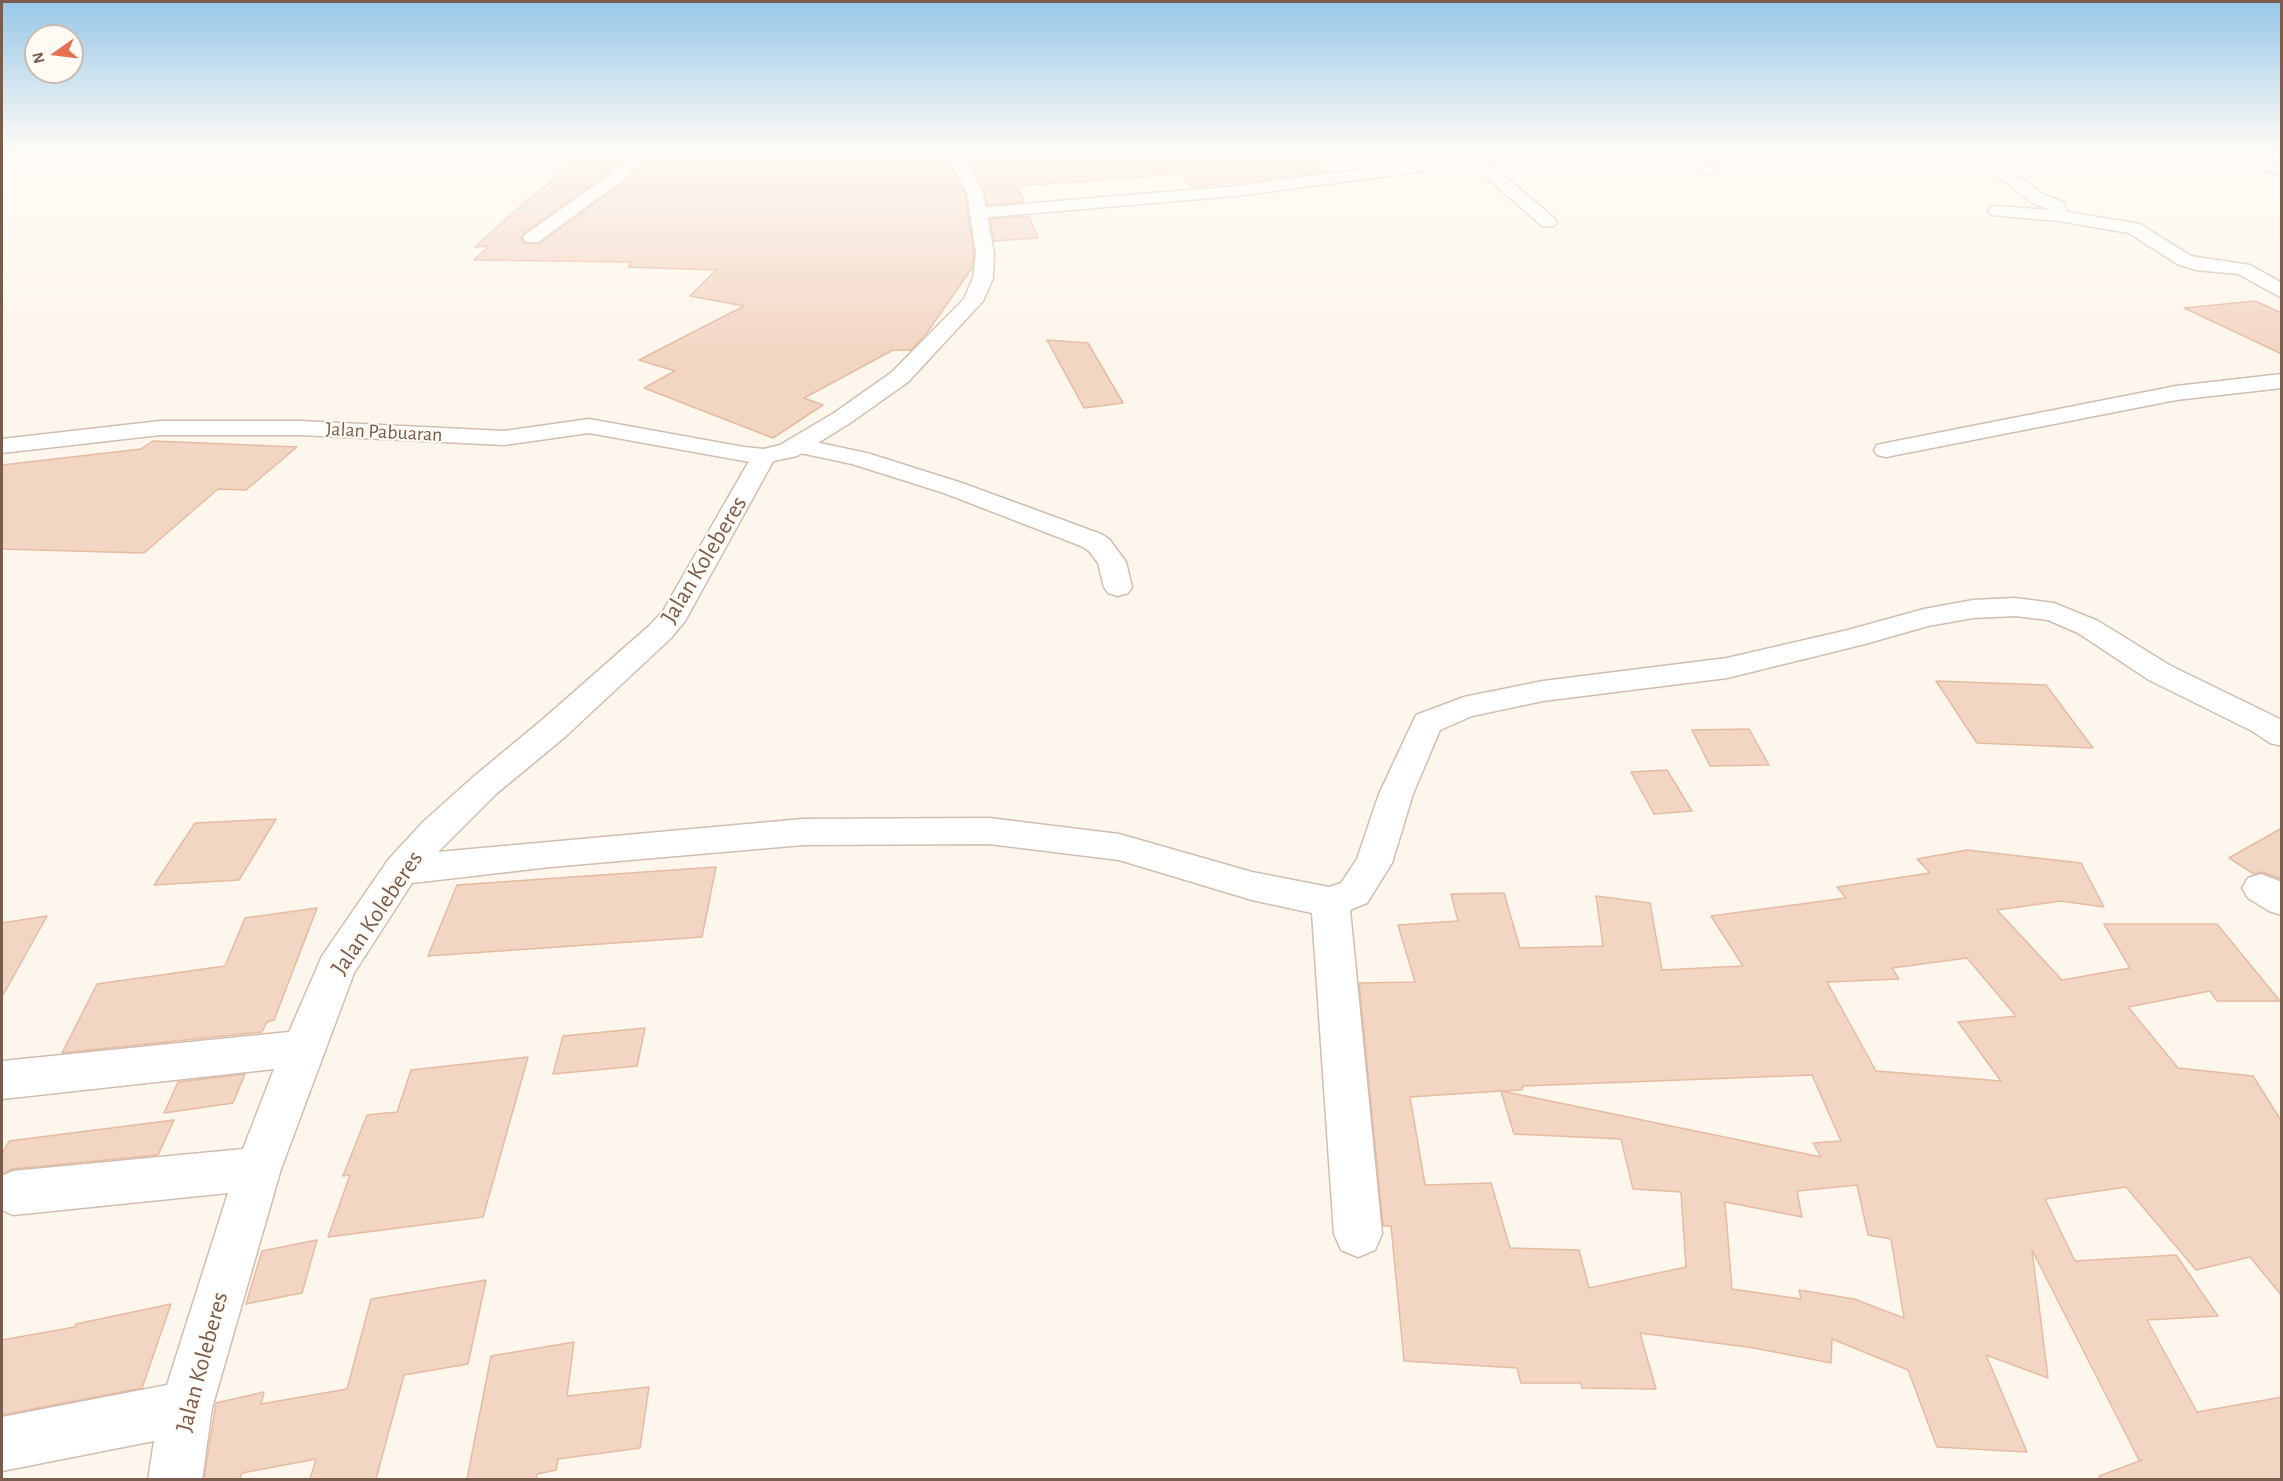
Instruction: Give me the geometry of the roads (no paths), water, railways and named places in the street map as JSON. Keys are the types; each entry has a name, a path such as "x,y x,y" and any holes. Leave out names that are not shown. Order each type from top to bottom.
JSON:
{"street":[{"path":"532,238 561,217"},
{"path":"782,451 900,377 973,301 985,268 982,217"},
{"path":"1542,217 1548,222"},
{"path":"2066,217 2134,228 2184,260 2196,264 2243,269 2282,292"},
{"path":"1886,450 2176,393 2282,381"},
{"name":"Jalan Pabuaran","path":"2,446 160,428 300,428 504,438 589,426 744,454 782,451 858,458 953,488 1091,540 1099,545 1112,562 1118,587"},
{"name":"Jalan Koleberes","path":"175,1479 186,1408 258,1169 336,967 401,870 436,831 484,786 554,728 660,633 675,615 782,451"},
{"path":"401,870 550,854 803,832 988,831 1119,848 1252,886 1330,902 1354,893 1374,863 1396,794 1427,723 1464,707 1543,691 1727,668 1854,638 1924,618 1973,609 2015,607 2054,612 2088,627 2160,673 2282,735"},
{"path":"1330,902 1358,1234"},
{"path":"2,1080 303,1048"},
{"path":"13,1193 258,1169"},
{"path":"2,1444 186,1408"}]}
